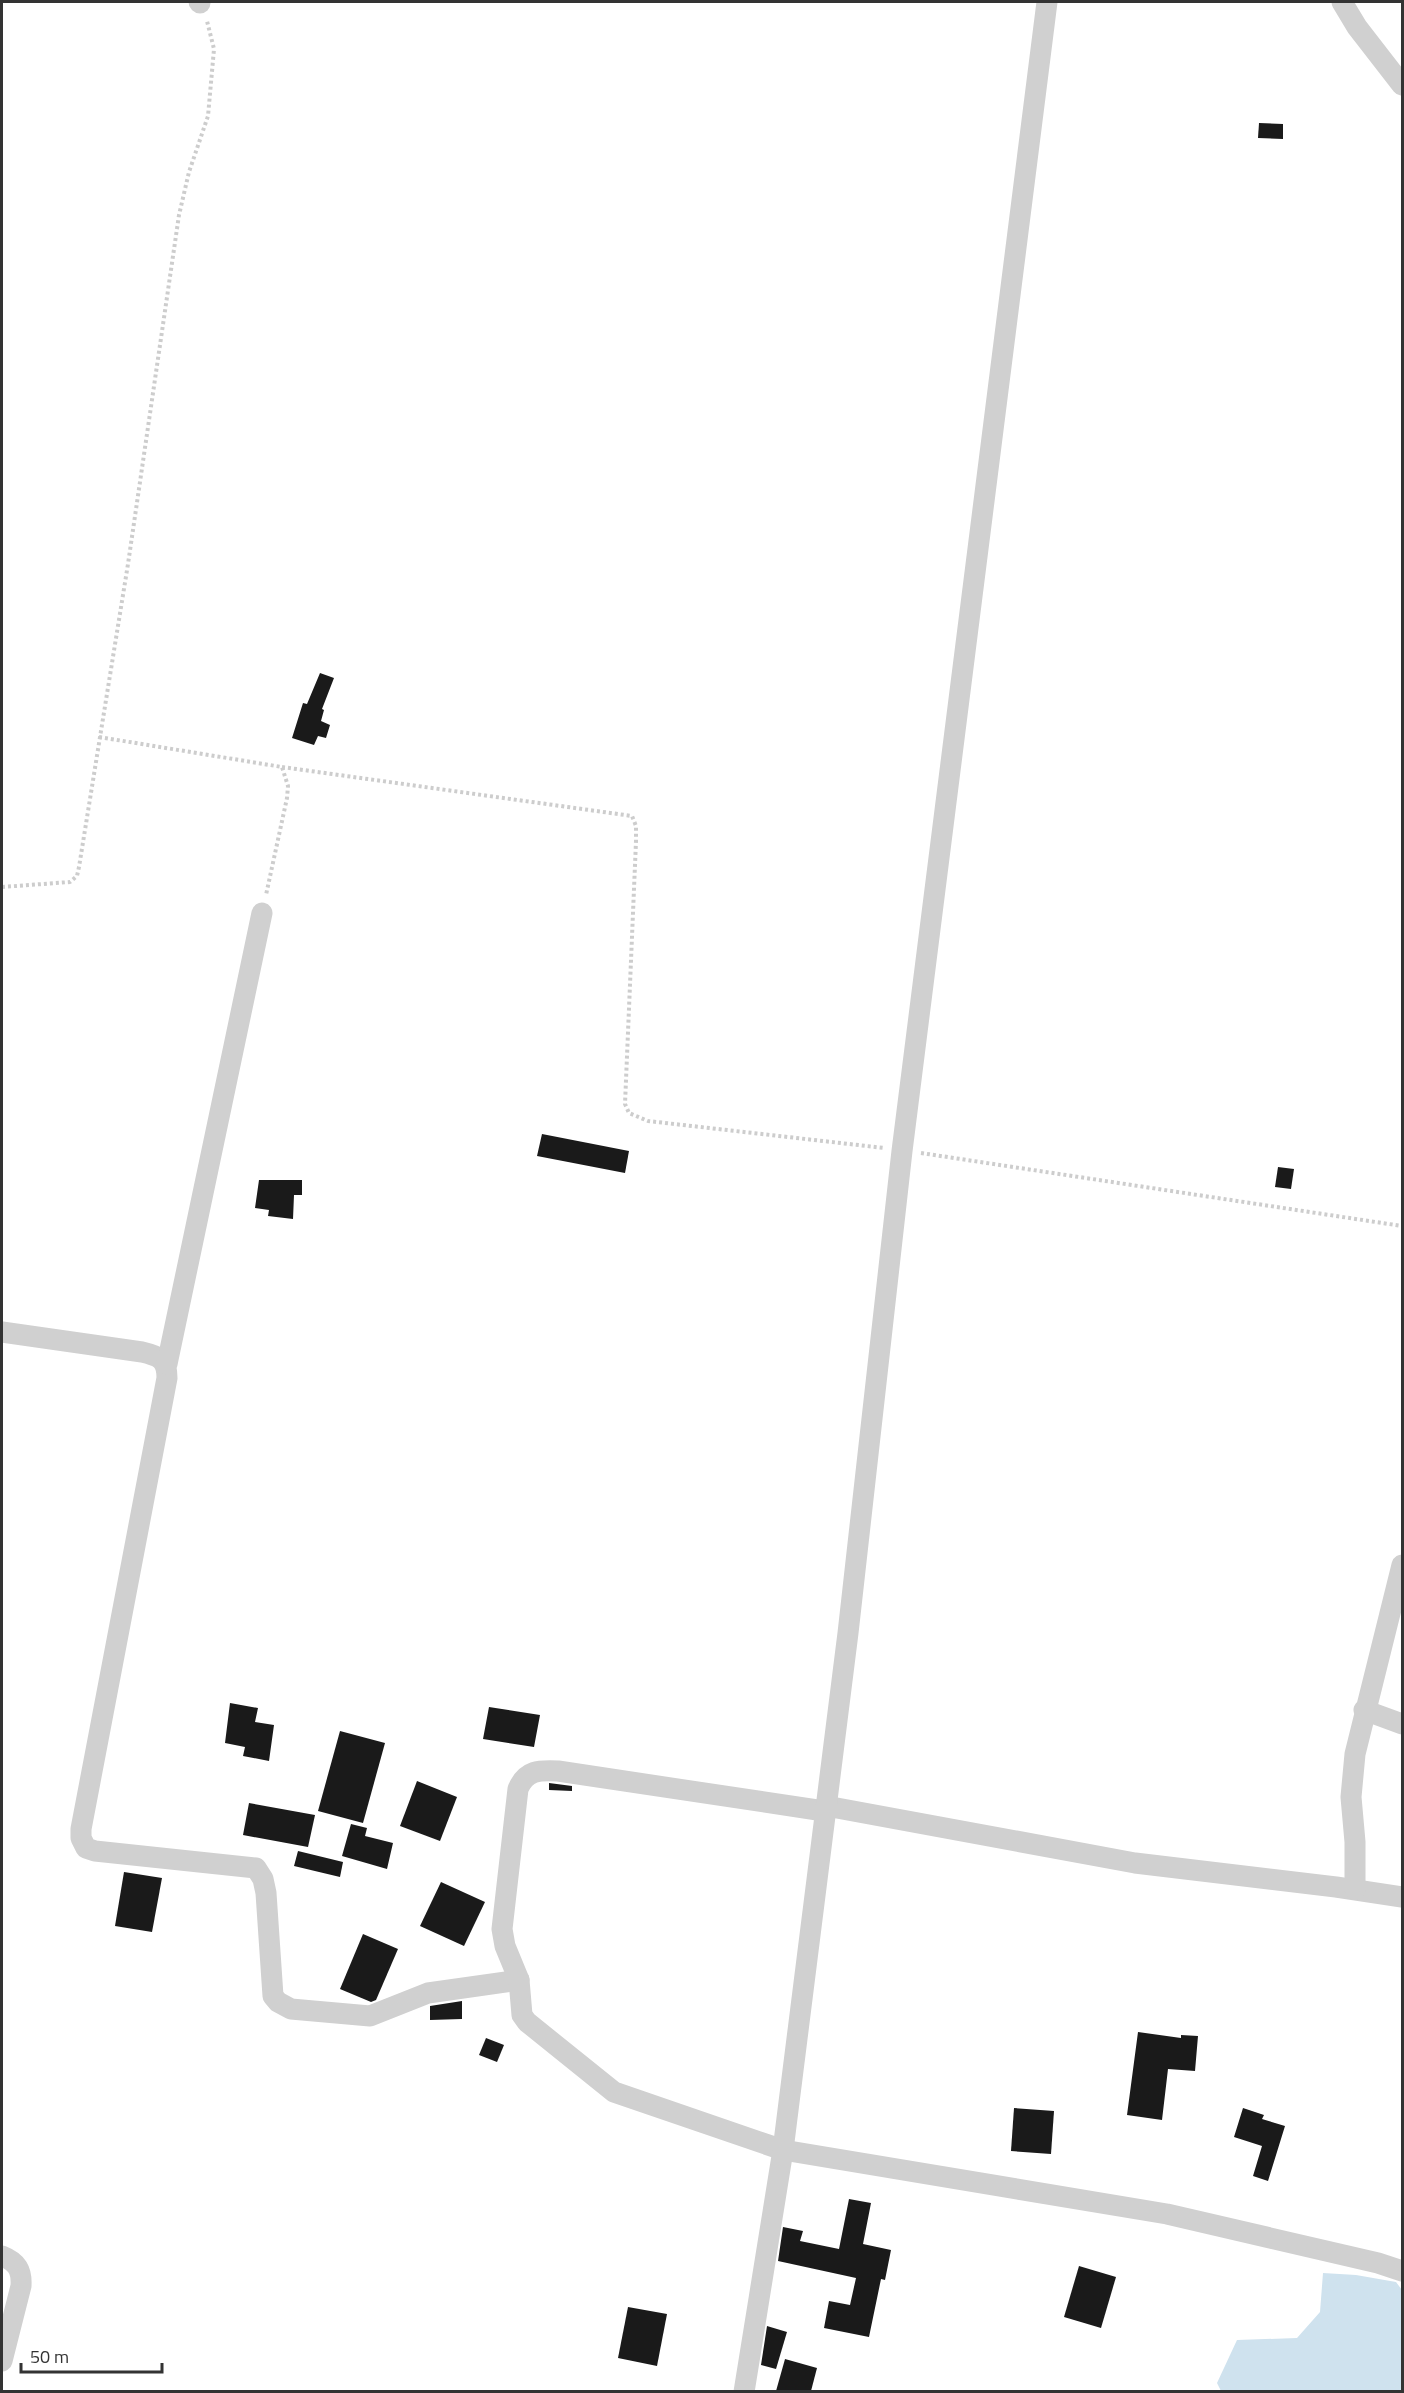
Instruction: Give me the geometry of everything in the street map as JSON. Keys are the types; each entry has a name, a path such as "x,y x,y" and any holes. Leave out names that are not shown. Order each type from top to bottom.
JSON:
{"street":[{"path":"744,2391 783,2150 848,1633 902,1150 1047,2"},
{"path":"1342,2 1357,27 1402,85"},
{"path":"262,914 167,1364 167,1378 81,1838 86,1848 95,1851 256,1868 263,1879 266,1893 273,1996 278,2002 291,2009 370,2016 428,1993 519,1980"},
{"path":"2,1332 142,1352 160,1356 167,1364"},
{"path":"1355,1889 1355,1842 1350,1797 1355,1754 1402,1565"},
{"path":"1365,1710 1402,1724"},
{"path":"1402,1897 1355,1889 1135,1863 825,1809 558,1771 533,1773 522,1779 518,1789 503,1910 505,1946 519,1980 522,2015 527,2022 614,2092 783,2150 1167,2214 1378,2263 1402,2271"},
{"path":"2,2256 16,2263 21,2275 21,2286 2,2361"}],"path":[{"path":"2,887 59,884 70,882 77,876 128,564 179,215 189,172 208,116 213,50 210,26 199,2"},
{"path":"99,737 282,767 632,816 636,826 636,841 625,1104 629,1113 648,1121 902,1150 1402,1226"},
{"path":"262,914 288,786 282,767"}],"water":[{"path":"1323,2273 1356,2275 1396,2282 1402,2290 1402,2391 1221,2391 1217,2383 1237,2340 1297,2338 1320,2312"}],"building":[{"path":"1259,123 1283,124 1283,139 1258,138"},
{"path":"320,673 334,678 322,709 324,710 321,721 330,725 326,738 318,736 314,745 292,738 303,703 307,704"},
{"path":"542,1134 629,1151 625,1173 537,1156"},
{"path":"1278,1167 1294,1169 1291,1189 1275,1187"},
{"path":"259,1180 302,1180 302,1195 294,1195 293,1219 268,1216 269,1210 255,1208"},
{"path":"230,1703 258,1708 255,1722 274,1725 269,1761 243,1756 245,1747 225,1743"},
{"path":"489,1707 540,1715 534,1747 483,1739"},
{"path":"340,1731 385,1743 363,1823 318,1811"},
{"path":"417,1781 457,1797 440,1841 400,1826"},
{"path":"549,1783 572,1786 572,1791 549,1790"},
{"path":"249,1803 315,1815 308,1847 243,1835"},
{"path":"351,1824 367,1828 365,1836 393,1843 387,1869 342,1856"},
{"path":"298,1851 343,1862 340,1877 294,1866"},
{"path":"124,1872 162,1878 152,1932 115,1926"},
{"path":"441,1882 485,1902 464,1946 420,1926"},
{"path":"363,1934 398,1949 376,2000 371,2002 340,1989"},
{"path":"462,2001 462,2019 430,2020 430,2006"},
{"path":"1138,2032 1181,2038 1181,2035 1198,2036 1195,2071 1168,2069 1162,2120 1127,2115"},
{"path":"486,2038 504,2045 497,2062 479,2055"},
{"path":"1014,2108 1054,2111 1051,2154 1011,2151"},
{"path":"1243,2108 1264,2115 1262,2119 1285,2126 1268,2181 1253,2176 1262,2146 1234,2137"},
{"path":"849,2199 871,2203 863,2244 891,2250 885,2280 881,2279 869,2337 824,2328 829,2301 850,2305 856,2278 778,2261 783,2227 803,2231 800,2241 839,2249"},
{"path":"1079,2266 1116,2277 1101,2328 1064,2317"},
{"path":"628,2307 667,2314 657,2366 618,2358"},
{"path":"767,2326 787,2332 776,2369 761,2365"},
{"path":"785,2359 817,2368 811,2391 776,2391"}]}
